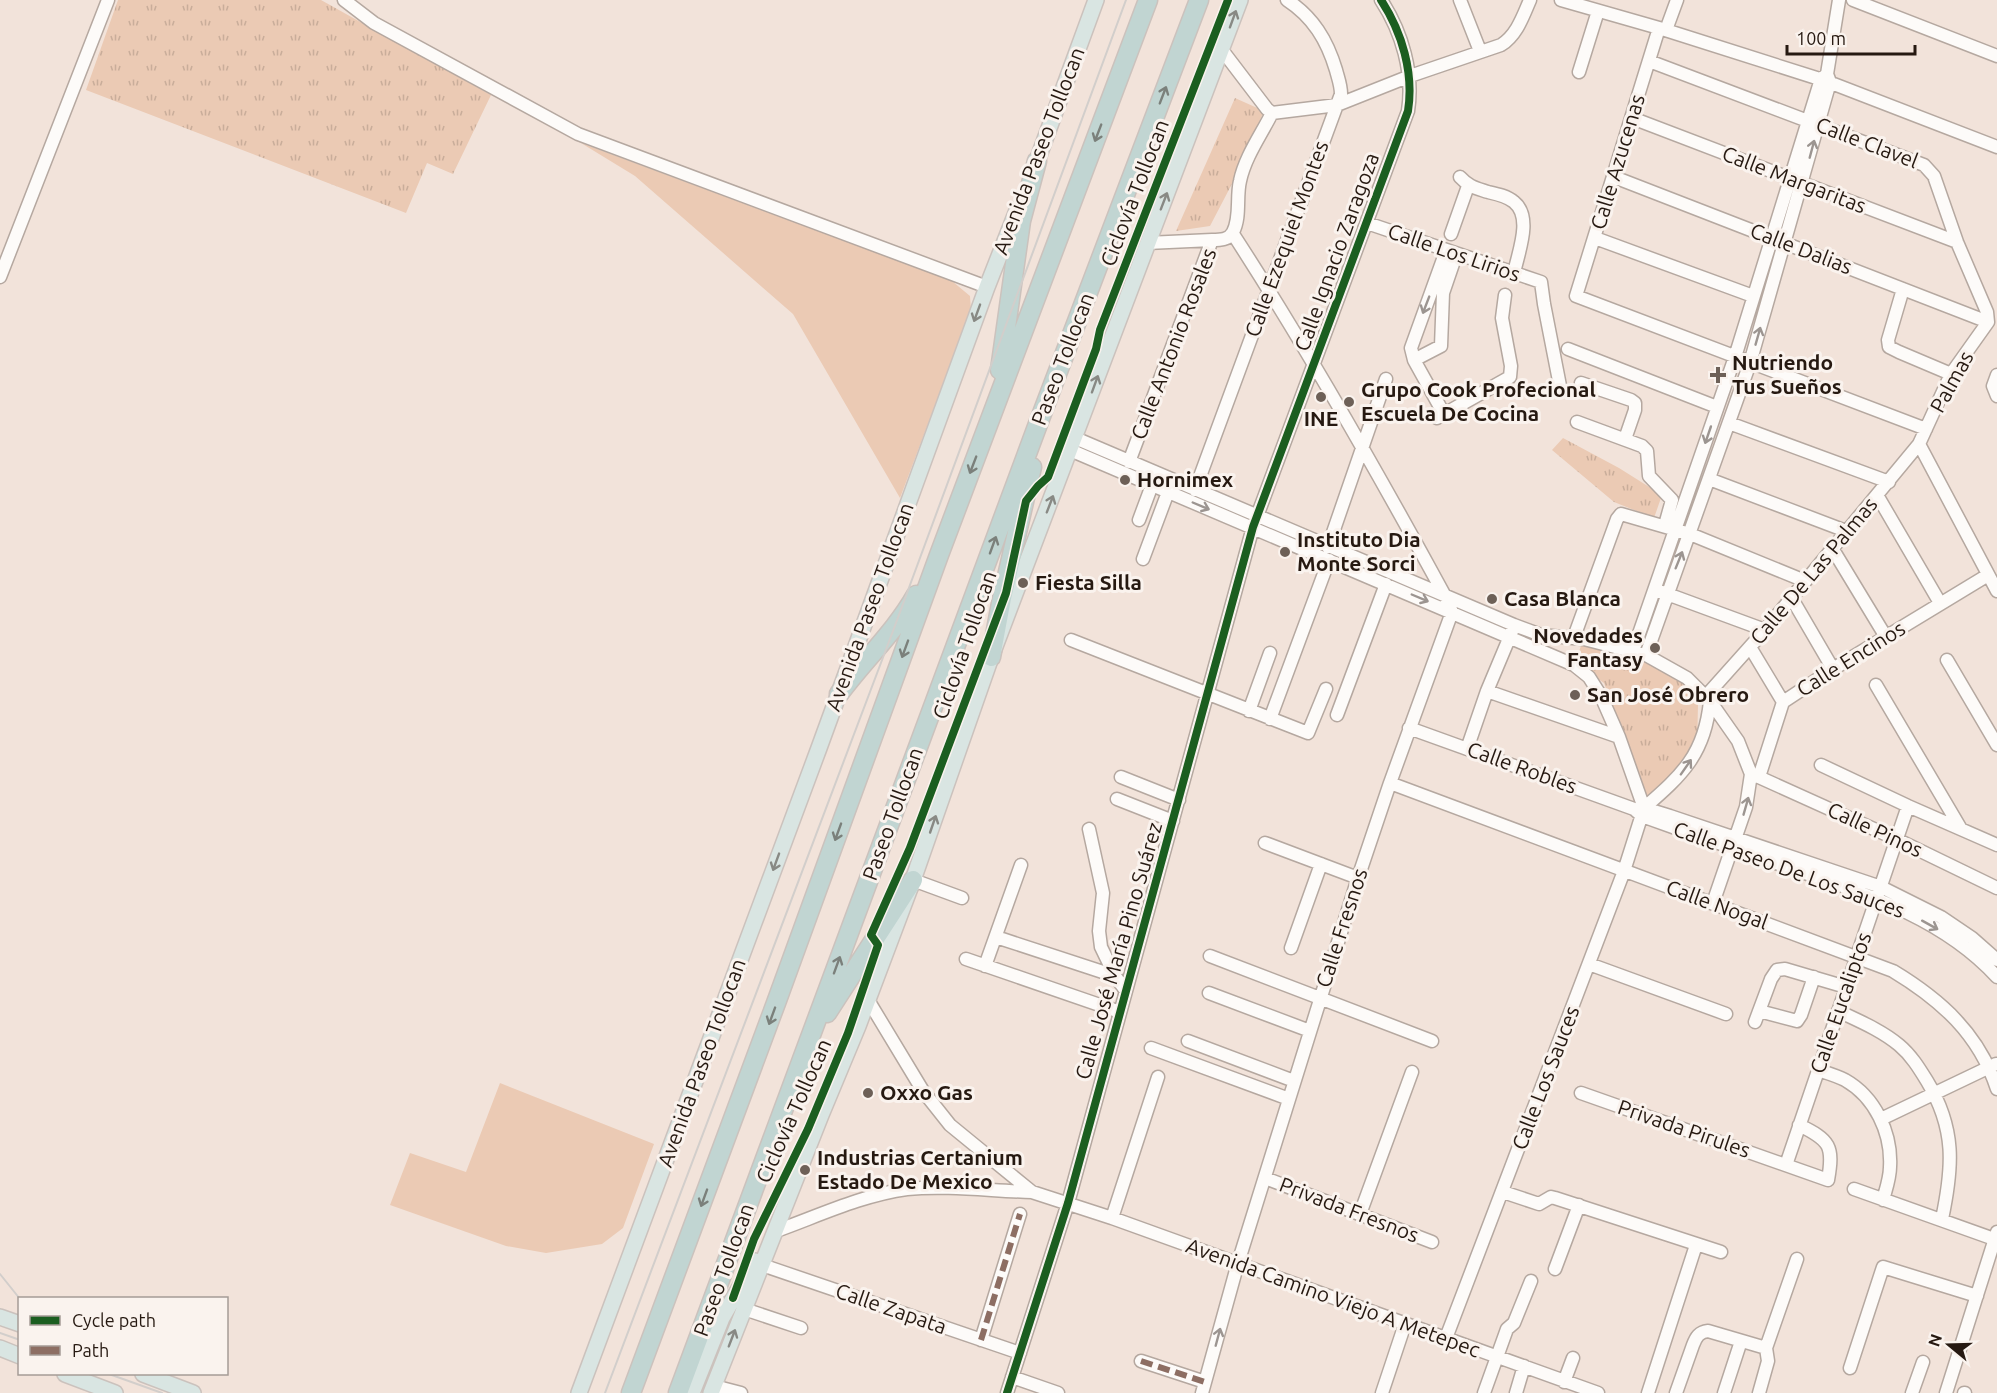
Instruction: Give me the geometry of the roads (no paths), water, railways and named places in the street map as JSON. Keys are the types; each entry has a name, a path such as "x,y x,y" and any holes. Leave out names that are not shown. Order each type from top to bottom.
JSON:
{"highway":[{"name":"Paseo Tollocan","path":"631,1393 939,555 1148,0"},
{"name":"Paseo Tollocan","path":"678,1393 1038,424 1199,0"},
{"path":"994,410 1021,221 1037,161"},
{"path":"991,657 1033,462 1038,424"},
{"path":"838,694 858,668 893,631 910,607 939,555"},
{"path":"810,1039 913,879"}],"main road":[{"name":"Avenida Paseo Tollocan","path":"579,1393 987,287 1037,161 1096,0"},
{"path":"712,1389 868,1000 991,657 1240,0"},
{"name":"Avenida Paseo Tollocan","path":"589,1393 638,1260 645,1214"},
{"path":"692,1393 722,1318 768,1240 776,1231"},
{"path":"0,1317 18,1323"},
{"path":"0,1348 18,1355"},
{"path":"68,1375 115,1393"},
{"path":"145,1375 166,1388 193,1393"}],"street":[{"path":"0,277 108,0"},
{"path":"344,0 374,23 578,134 987,287"},
{"name":"Calle Ezequiel Montes","path":"1195,490 1341,93 1327,44 1314,24 1287,0"},
{"name":"Calle Ignacio Zaragoza","path":"1256,522 1408,111 1410,76 1405,54 1389,13 1381,0"},
{"path":"1460,0 1480,51"},
{"path":"1222,50 1272,113 1336,105 1507,41 1516,30 1530,0"},
{"path":"1560,0 1826,79 1997,146"},
{"path":"1660,591 1690,534 1750,363 1784,242 1796,182 1826,79 1839,0"},
{"path":"1853,0 1997,56"},
{"name":"Calle Azucenas","path":"1672,2 1649,61 1576,296 1735,357"},
{"path":"1579,72 1598,11"},
{"name":"Calle Clavel","path":"1649,61 1917,160 1930,170 1987,312 1988,322"},
{"name":"Calle Antonio Rosales","path":"1129,462 1212,240 1226,239 1233,234 1237,217 1240,179 1272,113"},
{"name":"Calle Margaritas","path":"1632,118 1957,242"},
{"name":"Calle Dalias","path":"1614,177 1988,322"},
{"path":"1451,234 1465,182 1507,197 1517,205 1522,214 1523,227 1514,273"},
{"path":"1670,528 1718,407 1772,237 1796,182"},
{"name":"Calle Los Lirios","path":"1367,223 1541,282 1561,391"},
{"path":"1233,234 1363,446 1452,612"},
{"path":"1595,238 1753,296"},
{"path":"1147,243 1212,240"},
{"path":"1451,253 1412,343 1411,351 1441,416 1510,377 1511,366 1502,318 1505,295"},
{"path":"1414,360 1438,348 1442,343 1442,302 1439,285"},
{"path":"1903,289 1888,340 1889,347 1951,374"},
{"name":"Palmas","path":"1919,444 1951,374 1988,322"},
{"path":"1568,349 1718,407"},
{"path":"1735,357 1926,429"},
{"path":"1997,375 1993,386 1997,396"},
{"path":"1328,547 1386,379"},
{"path":"1581,383 1635,403 1635,410 1625,439"},
{"path":"1577,422 1642,446 1647,451 1649,476 1672,500 1660,591 1640,653"},
{"path":"1729,423 1889,482"},
{"path":"1072,444 1129,462 1195,490 1329,560 1452,612 1512,631 1552,637 1574,637 1640,653 1687,678 1708,698 1738,741 1755,776"},
{"path":"1072,444 1168,492 1328,547 1445,596 1582,670 1595,686 1619,737 1640,811 1679,777 1695,754 1707,721 1708,698"},
{"path":"1919,444 1997,591"},
{"name":"Calle De Las Palmas","path":"1708,698 1919,444"},
{"path":"1709,479 1846,531"},
{"path":"1138,520 1152,485"},
{"path":"1143,559 1168,492"},
{"path":"1877,495 1940,603"},
{"path":"1574,637 1619,515 1623,513 1690,534 1805,581"},
{"name":"Calle José María Pino Suárez","path":"1007,1393 1068,1203 1256,522"},
{"path":"1832,548 1886,637"},
{"path":"1270,720 1329,560"},
{"name":"Calle Encinos","path":"1713,903 1755,776 1783,702 1940,603 1988,576"},
{"path":"1337,715 1386,584"},
{"path":"1660,591 1765,630"},
{"path":"1791,597 1833,669"},
{"name":"Calle Fresnos","path":"1204,1387 1238,1263 1358,878 1409,728 1452,612"},
{"path":"1467,749 1487,691 1512,631"},
{"path":"1071,640 1308,733 1326,688"},
{"path":"1750,647 1783,702"},
{"path":"1249,711 1270,653"},
{"path":"1947,660 1997,745"},
{"path":"1876,685 1962,830"},
{"path":"1487,691 1619,737"},
{"name":"Calle Robles","path":"1409,728 1640,811"},
{"path":"1821,765 1997,845"},
{"name":"Calle Pinos","path":"1755,776 1896,839 1997,888"},
{"path":"1121,777 1179,800"},
{"name":"Calle Nogal","path":"1390,783 1893,970 1943,1005 1960,1023 1993,1066 1997,1089"},
{"path":"1117,799 1173,821"},
{"name":"Calle Eucaliptos","path":"1786,1165 1908,806"},
{"name":"Calle Paseo De Los Sauces","path":"1640,811 1879,893 1941,917 1972,938 1997,960"},
{"name":"Calle Los Sauces","path":"1446,1338 1624,871 1640,811"},
{"path":"1089,829 1103,893 1099,931 1101,946 1115,976 1126,991"},
{"path":"1265,843 1358,878"},
{"path":"1291,948 1321,864"},
{"path":"985,966 1021,865"},
{"path":"913,879 962,898"},
{"name":"Calle Paseo De Los Sauces","path":"1879,893 1944,933 1987,965 1997,977"},
{"path":"996,937 1115,976"},
{"path":"1210,956 1432,1041"},
{"path":"966,959 1120,1012"},
{"path":"1589,964 1726,1014"},
{"path":"1814,977 1797,1021 1757,1016 1777,970 1785,969 1814,977 1846,987"},
{"path":"1209,993 1310,1031"},
{"path":"868,1000 937,1110 950,1125 1032,1192"},
{"path":"1838,1011 1869,1026 1899,1045 1916,1062 1935,1093 1944,1114 1950,1153 1949,1183 1942,1219"},
{"path":"1188,1041 1294,1081"},
{"path":"1151,1048 1289,1099"},
{"path":"1881,1119 1993,1066"},
{"path":"1818,1070 1846,1081 1869,1102 1881,1119 1889,1142 1890,1169 1883,1200"},
{"path":"1360,1214 1412,1072"},
{"path":"1112,1218 1158,1077"},
{"name":"Privada Pirules","path":"1581,1093 1828,1180 1831,1160 1826,1142 1817,1134 1799,1125"},
{"name":"Privada Fresnos","path":"1265,1178 1432,1242"},
{"path":"776,1231 861,1200 905,1190 924,1188 1032,1192"},
{"path":"1854,1189 1996,1237 1946,1393"},
{"name":"Avenida Camino Viejo A Metepec","path":"1032,1192 1112,1218 1598,1393"},
{"path":"1503,1192 1539,1204 1551,1197 1721,1252"},
{"path":"1554,1269 1579,1206"},
{"path":"981,1340 1020,1214"},
{"path":"1648,1393 1696,1245"},
{"path":"1759,1393 1768,1361 1766,1348 1797,1259"},
{"name":"Calle Zapata","path":"762,1265 1020,1353"},
{"path":"1850,1368 1882,1267 1977,1296"},
{"path":"1484,1393 1507,1329 1514,1323 1531,1281"},
{"path":"744,1309 801,1328"},
{"path":"1382,1393 1405,1324"},
{"path":"1677,1393 1699,1334 1708,1331 1766,1348"},
{"path":"1724,1393 1741,1341"},
{"path":"1564,1382 1573,1358"},
{"path":"1142,1361 1204,1387"},
{"path":"1912,1393 1923,1362"},
{"path":"1516,1393 1524,1366"},
{"path":"1012,1377 1058,1393"},
{"path":"712,1389 741,1393"}],"railway":[{"path":"605,1393 893,631 1126,0"},
{"path":"0,1274 18,1297"},
{"path":"0,1333 18,1339"},
{"path":"112,1375 162,1393"}],"place":[{"name":"Nutriendo Tus Sueños","path":"1718,375"},
{"name":"INE","path":"1321,397"},
{"name":"Grupo Cook Profecional Escuela De Cocina","path":"1349,402"},
{"name":"Hornimex","path":"1125,480"},
{"name":"Instituto Dia Monte Sorci","path":"1285,552"},
{"name":"Fiesta Silla","path":"1023,583"},
{"name":"Casa Blanca","path":"1492,599"},
{"name":"Novedades Fantasy","path":"1655,648"},
{"name":"San José Obrero","path":"1575,695"},
{"name":"Oxxo Gas","path":"868,1093"},
{"name":"Industrias Certanium Estado De Mexico","path":"805,1170"}]}
